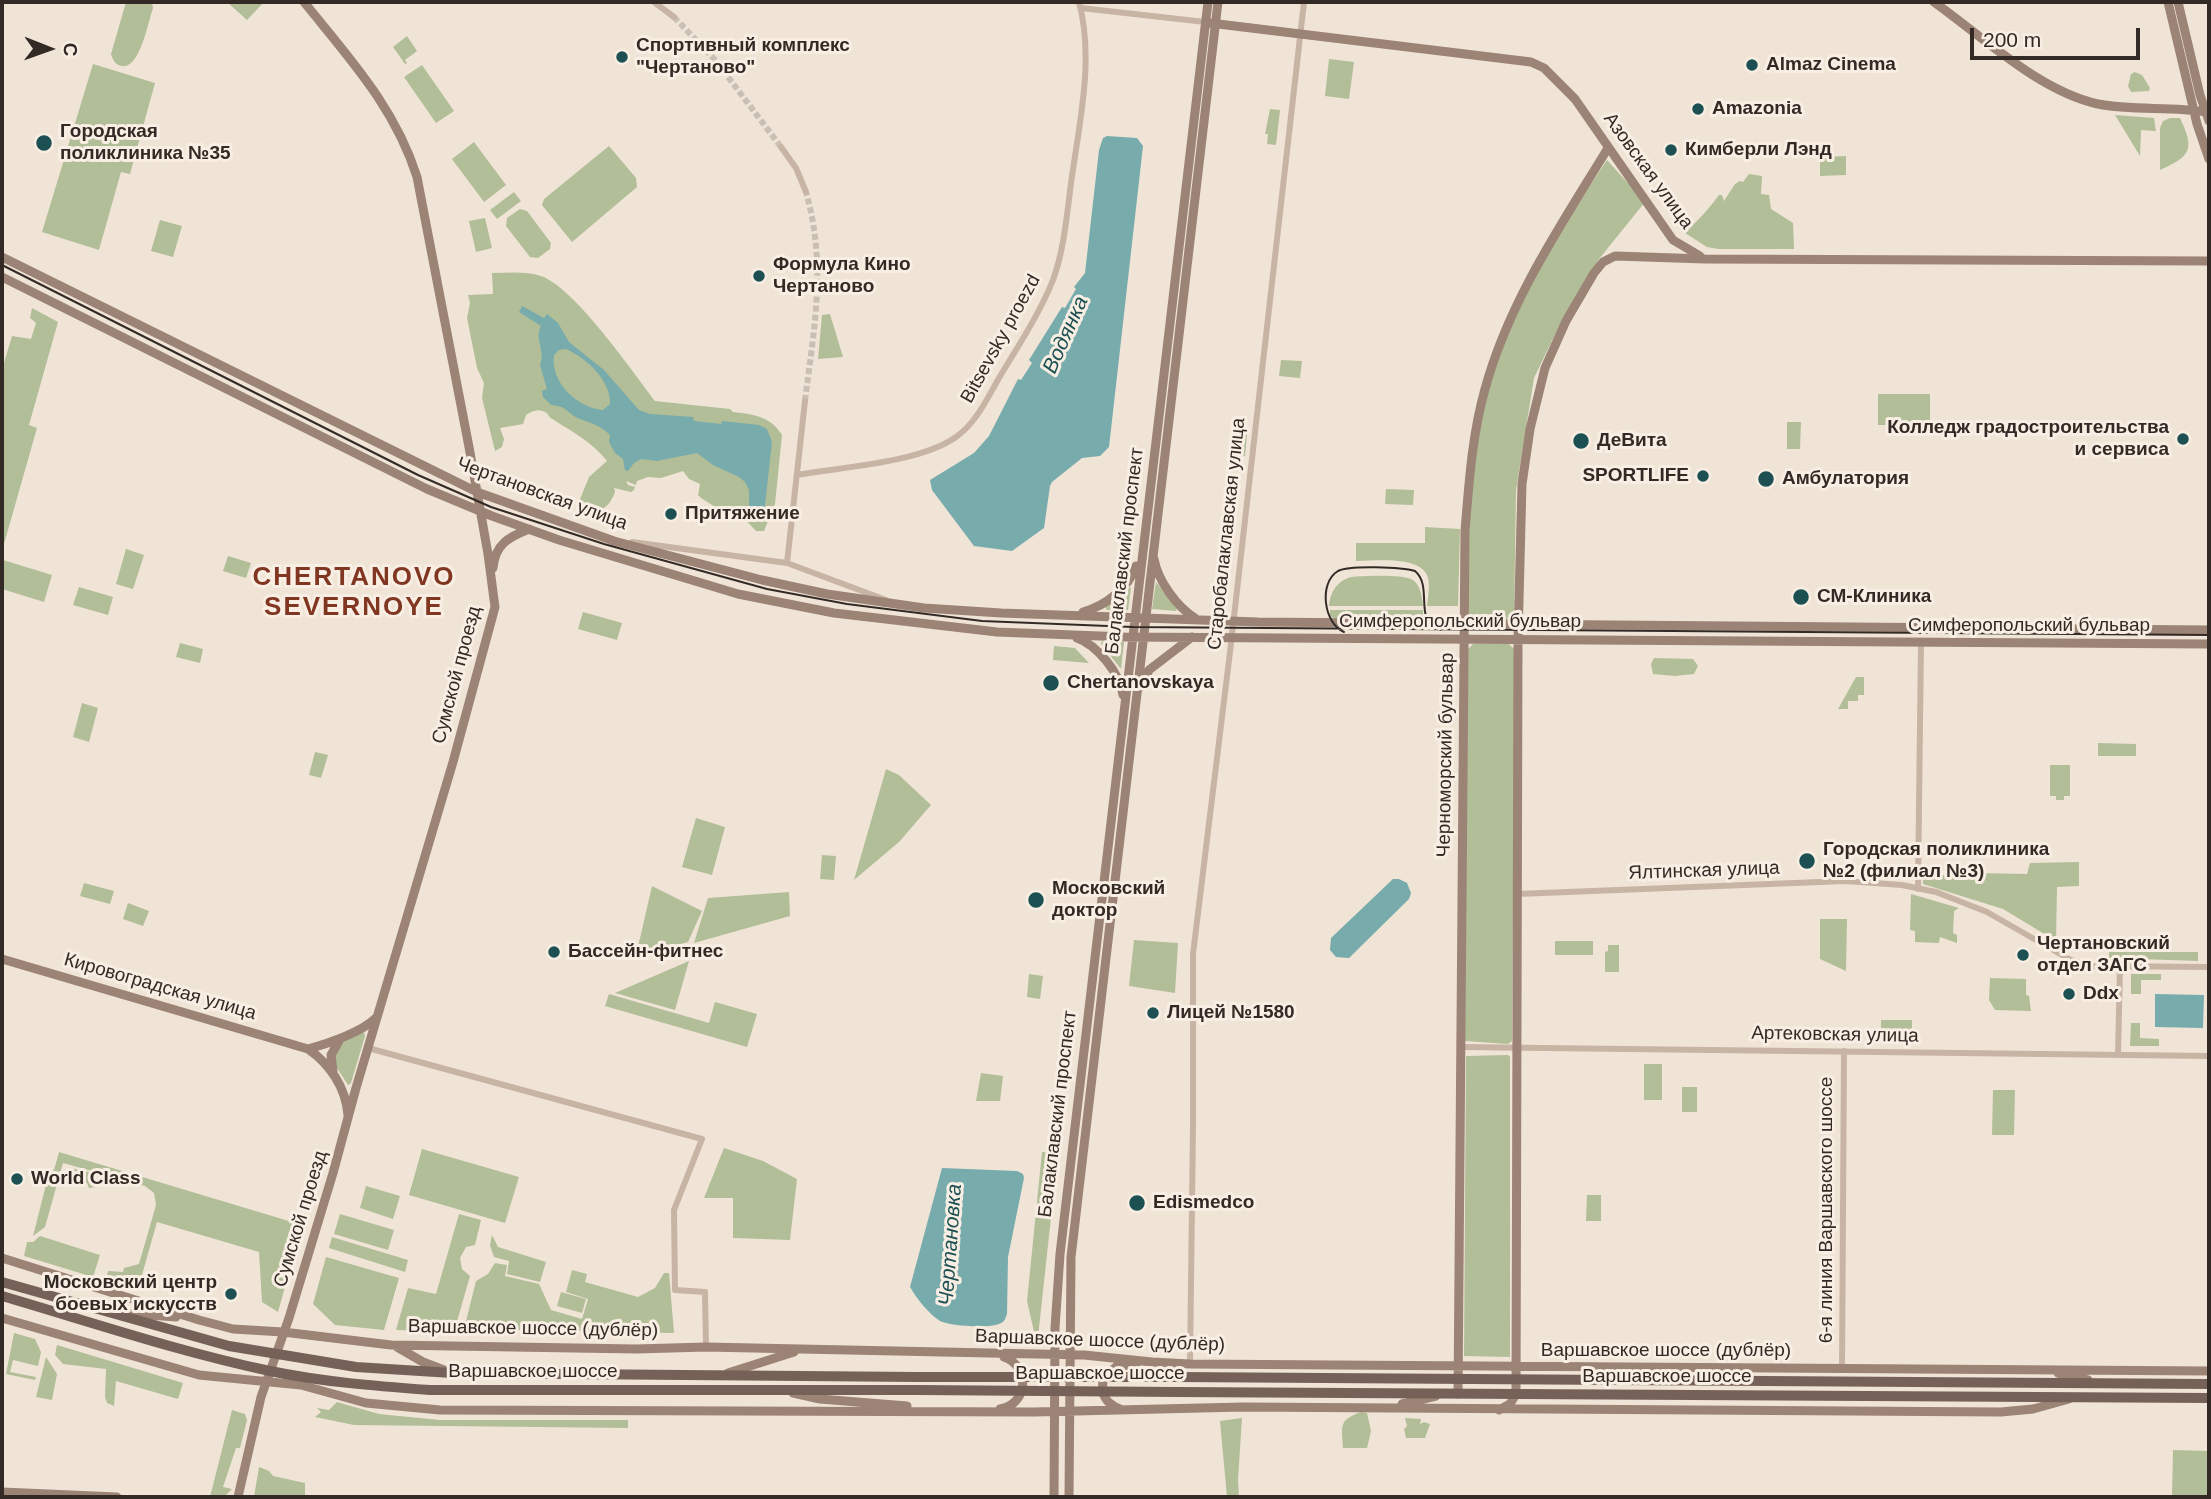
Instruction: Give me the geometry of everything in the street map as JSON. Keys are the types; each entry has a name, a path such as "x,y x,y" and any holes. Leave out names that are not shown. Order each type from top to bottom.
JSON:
{"main road":[{"name":"Сумской проезд","path":"238,1497 275,1355 289,1318 349,1120 495,607 477,492 414,167 405,143 377,94 303,2"},
{"name":"Балаклавский проспект","path":"1054,1497 1054,1354 1060,1254 1124,705 1138,635 1145,618 1163,469 1210,23 1208,2"},
{"name":"Балаклавский проспект","path":"1069,1497 1068,1354 1071,1257 1138,685 1138,635 1134,617 1210,23 1217,2"},
{"path":"1934,2 2039,79 2064,93 2107,105 2193,110 2208,115"},
{"path":"2168,2 2193,110 2209,159"},
{"path":"2178,2 2208,115"},
{"name":"Азовская улица","path":"1210,23 1531,62 1544,68 1575,99 1673,240 1705,258 2209,261"},
{"name":"Черноморский бульвар","path":"1453,1394 1458,1379 1465,531 1470,464 1485,389 1508,322 1539,261 1608,148"},
{"path":"1660,256 1670,250 1673,240"},
{"path":"1497,1410 1510,1404 1516,1394 1518,624 1522,484 1530,429 1545,368 1566,321 1603,262 1615,256 1705,258"},
{"name":"Чертановская улица","path":"2,257 477,492 610,539 802,590 897,605 1001,614 1072,614"},
{"name":"Чертановская улица","path":"2,277 427,489 529,529 738,594 813,609 935,626 1072,636"},
{"path":"36,294 44,289 44,279"},
{"path":"63,308 61,302 64,296 74,293"},
{"path":"493,587 493,564 499,547 510,536 529,529"},
{"path":"1154,540 1154,561 1158,574 1179,604 1197,619"},
{"path":"1072,614 1102,605 1130,580 1142,548"},
{"name":"Симферопольский бульвар","path":"1072,614 1145,618 1465,624 2209,630"},
{"path":"1848,626 1848,642"},
{"path":"1072,636 1096,649 1122,688 1124,705"},
{"name":"Симферопольский бульвар","path":"1072,636 2209,644"},
{"path":"1135,706 1149,670 1192,637"},
{"name":"Кировоградская улица","path":"2,959 308,1049"},
{"path":"308,1049 329,1044 373,1021 378,1015"},
{"path":"356,1029 367,1029 370,1043"},
{"path":"333,1072 331,1055 342,1037"},
{"path":"308,1049 321,1058 333,1072 345,1100 349,1120"},
{"path":"339,1085 348,1093 356,1088"},
{"name":"Варшавское шоссе (дублёр)","path":"2,1258 233,1329 391,1345 636,1349 706,1347 1068,1354 1190,1364 2209,1371"},
{"name":"Варшавское шоссе","path":"2,1282 229,1346 356,1367 452,1373 2209,1384"},
{"name":"Варшавское шоссе","path":"2,1296 269,1376 430,1390 917,1390 2209,1398"},
{"path":"109,1312 199,1320"},
{"path":"2,1317 178,1370 218,1377 269,1376 366,1403 428,1409 1070,1412 1211,1407 2001,1412 2033,1409 2074,1397"},
{"path":"391,1345 423,1362 452,1373"},
{"path":"719,1374 746,1369 788,1353 813,1349"},
{"path":"980,1412 1011,1406 1021,1394 1023,1383 1021,1372 1011,1360 981,1354"},
{"path":"1125,1410 1109,1404 1104,1397 1104,1377 1116,1367 1152,1362"},
{"path":"1370,1364 1422,1379"},
{"path":"2038,1369 2104,1384"},
{"path":"779,1390 820,1399 961,1412"},
{"path":"1384,1408 1453,1394"},
{"path":"1055,1457 1057,1452 1063,1450 1069,1457"},
{"path":"2,1492 117,1497"}],"street":[{"path":"654,2 674,17"},
{"name":"Старобалаклавская улица","path":"1190,1364 1193,954 1304,2"},
{"name":"Азовская улица","path":"1080,5 1210,23"},
{"name":"Bitsevsky proezd","path":"797,475 897,459 932,449 956,437 975,419 1035,317 1050,287 1059,258 1083,96 1085,44 1080,5"},
{"path":"781,147 796,168 806,192"},
{"path":"787,563 806,401"},
{"path":"1152,470 1157,474 1163,469"},
{"path":"602,553 610,539 787,563 897,605"},
{"path":"1918,888 1921,642"},
{"path":"1127,683 1133,678 1138,685"},
{"name":"Ялтинская улица","path":"1517,894 1843,881 1918,888 1936,892 1987,912 2080,964 2209,967"},
{"path":"1095,953 1098,960 1102,960 1106,955"},
{"path":"2118,1055 2120,967"},
{"path":"370,1043 702,1139 674,1210 675,1290 705,1292 706,1347"},
{"name":"Артековская улица","path":"1460,1047 2209,1056"},
{"name":"6-я линия Варшавского шоссе","path":"1842,1369 1844,1051"},
{"path":"1078,1095 1084,1090 1089,1097"},
{"path":"1056,1309 1061,1317 1069,1311"}],"green space":[{"path":"126,2 152,2 153,8 138,53 128,65 122,66 116,63 111,54"},
{"path":"227,2 264,2 247,20"},
{"path":"407,36 417,51 405,60 405,64 393,47"},
{"path":"1329,59 1354,62 1349,99 1325,96"},
{"path":"93,64 155,83 130,174 121,172 99,250 42,232"},
{"path":"422,65 454,111 436,123 404,77"},
{"path":"2135,72 2142,75 2150,88 2149,91 2131,92 2128,86 2131,74"},
{"path":"1270,109 1280,110 1276,145 1267,144 1268,134 1265,134"},
{"path":"2115,115 2154,118 2156,131 2141,130 2140,156"},
{"path":"2180,118 2188,138 2187,151 2184,156 2160,170 2160,128 2163,121"},
{"path":"474,142 506,185 484,202 452,159"},
{"path":"609,146 636,178 637,187 572,242 542,205 544,199"},
{"path":"1846,156 1846,175 1820,176 1820,157"},
{"path":"1607,160 1645,202 1599,259 1562,320 1534,378 1516,490 1514,622 1476,621 1468,615 1469,540 1474,465 1487,391 1498,356 1522,300 1556,238"},
{"path":"1749,174 1762,176 1761,194 1769,195 1771,209 1793,223 1794,249 1718,249 1707,247 1685,233 1719,195 1722,195 1724,201 1735,184 1743,182"},
{"path":"514,192 521,201 497,219 490,210"},
{"path":"520,209 527,211 551,243 550,249 538,258 530,257 506,226 507,218"},
{"path":"485,218 492,248 476,252 469,221"},
{"path":"160,220 182,226 173,257 151,251"},
{"path":"492,273 529,273 555,284 586,313 655,401 730,409 733,412 760,417 778,429 782,435 775,504 764,531 756,531 744,518 728,515 701,498 698,495 700,484 689,479 683,471 661,478 648,477 637,481 636,485 626,481 628,485 635,487 634,490 631,492 614,488 615,492 606,507 592,512 580,511 578,504 589,477 607,461 575,433 540,410 526,415 523,424 500,428 504,439 502,447 495,451 482,398 484,383 477,368 467,318 470,303 468,295 493,294"},
{"path":"32,308 58,322 29,425 37,428 2,551 2,370 12,336 31,339 36,323 30,318"},
{"path":"830,314 843,357 818,359 822,315"},
{"path":"1281,360 1302,361 1300,378 1279,376"},
{"path":"1878,394 1930,394 1930,425 1878,425"},
{"path":"1787,422 1801,422 1800,449 1787,449"},
{"path":"1232,427 1242,428 1247,435 1245,456 1231,455"},
{"path":"1386,489 1414,490 1413,505 1385,504"},
{"path":"1425,527 1460,529 1458,606 1427,606 1428,578 1417,566 1386,560 1356,561 1356,543 1425,543"},
{"path":"126,549 144,555 133,589 116,584"},
{"path":"228,556 251,563 246,578 223,571"},
{"path":"3,560 52,575 44,602 2,589"},
{"path":"1392,576 1413,580 1422,595 1423,606 1329,606 1335,588 1351,577"},
{"path":"1156,582 1177,609 1176,611 1152,609"},
{"path":"79,587 113,597 108,615 73,605"},
{"path":"1129,587 1128,610 1107,610 1105,607"},
{"path":"1330,610 1423,610 1423,619 1335,619 1330,616"},
{"path":"583,612 622,623 617,640 578,629"},
{"path":"1102,641 1124,642 1121,669 1101,644"},
{"path":"180,643 203,649 200,663 176,657"},
{"path":"1473,644 1509,644 1515,650 1512,1041 1508,1044 1465,1041 1466,651"},
{"path":"1054,646 1075,648 1089,663 1053,660"},
{"path":"1654,658 1693,659 1698,666 1694,674 1653,674 1651,664"},
{"path":"1856,677 1864,677 1864,695 1858,695 1858,701 1848,701 1848,709 1838,709"},
{"path":"82,703 98,708 89,742 73,737"},
{"path":"2098,743 2136,744 2136,756 2098,756"},
{"path":"315,752 328,755 321,778 309,775"},
{"path":"2050,765 2070,765 2070,796 2064,796 2064,800 2056,800 2056,796 2050,796"},
{"path":"886,769 899,775 931,805 899,842 854,880"},
{"path":"696,818 725,827 712,875 682,867"},
{"path":"822,855 836,856 834,880 820,879"},
{"path":"2079,862 2079,886 2057,887 2056,941 2003,909 1923,884 1923,874 1927,866 1939,868 1941,875 1970,877 1972,873 2027,874 2030,863"},
{"path":"84,883 114,891 110,904 80,896"},
{"path":"652,886 702,911 688,942 654,952 638,947"},
{"path":"789,892 790,916 694,943 708,898"},
{"path":"1911,894 1959,908 1954,911 1953,933 1957,935 1957,943 1940,937 1939,943 1915,942 1915,931 1910,930"},
{"path":"128,903 149,911 143,926 123,919"},
{"path":"1820,919 1847,919 1846,971 1820,959"},
{"path":"1134,940 1178,943 1175,993 1129,986"},
{"path":"1555,941 1593,941 1593,955 1555,955"},
{"path":"1608,945 1619,945 1619,972 1605,972 1605,952 1608,951"},
{"path":"2109,952 2198,952 2198,961 2109,958"},
{"path":"689,961 675,1010 615,993"},
{"path":"1029,974 1043,976 1040,999 1027,997"},
{"path":"2131,974 2161,974 2161,980 2141,980 2141,994 2131,994"},
{"path":"1990,978 2026,979 2026,995 2029,996 2031,1011 1995,1010 1989,1000"},
{"path":"609,994 709,1023 715,1002 757,1014 747,1047 605,1006"},
{"path":"1881,1020 1912,1020 1912,1038 1881,1038"},
{"path":"2131,1023 2140,1023 2140,1038 2159,1039 2159,1046 2130,1046"},
{"path":"364,1032 365,1036 351,1083 348,1085 335,1065 333,1056 342,1042"},
{"path":"1508,1055 1510,1357 1464,1356 1466,1056"},
{"path":"1644,1064 1662,1064 1662,1100 1644,1100"},
{"path":"981,1073 1003,1076 1000,1101 976,1101"},
{"path":"1682,1087 1697,1087 1697,1112 1682,1112"},
{"path":"1993,1090 2015,1090 2014,1135 1992,1135"},
{"path":"724,1148 763,1161 797,1179 790,1240 733,1238 733,1198 704,1198"},
{"path":"422,1149 519,1177 505,1223 409,1195"},
{"path":"59,1152 302,1225 278,1312 262,1302 259,1252 157,1222 138,1289 106,1279 108,1271 123,1272 124,1268 139,1264 156,1205 154,1193 145,1186 63,1163 45,1227 33,1236 49,1173 54,1170"},
{"path":"1042,1152 1058,1153 1038,1337 1035,1336 1027,1301"},
{"path":"70,1168 93,1173 90,1181 96,1187 89,1188 87,1183 62,1176"},
{"path":"366,1186 400,1196 393,1219 360,1208"},
{"path":"1587,1195 1601,1195 1601,1221 1586,1221"},
{"path":"340,1214 394,1230 388,1250 334,1234"},
{"path":"459,1214 481,1220 475,1245 466,1247 460,1258 462,1269 470,1276 454,1332 396,1330 408,1288 436,1294"},
{"path":"492,1235 498,1247 546,1262 540,1282 507,1274 509,1261 494,1257 490,1245"},
{"path":"40,1236 100,1255 93,1277 24,1256 27,1242 33,1242"},
{"path":"332,1237 408,1260 405,1272 329,1248"},
{"path":"326,1257 399,1278 384,1330 335,1325 313,1304"},
{"path":"495,1263 507,1265 505,1276 539,1284 551,1310 582,1319 588,1299 566,1292 572,1270 587,1274 585,1282 638,1297 655,1288 664,1273 669,1273 674,1333 464,1329 476,1281 488,1274"},
{"path":"561,1292 586,1299 582,1313 557,1306"},
{"path":"14,1333 35,1339 41,1352 38,1366 13,1360 10,1372 36,1377 35,1380 6,1374"},
{"path":"57,1345 183,1383 178,1399 116,1381 114,1406 107,1403 106,1369 63,1364 55,1355"},
{"path":"46,1357 57,1374 52,1400 36,1397"},
{"path":"337,1402 379,1414 440,1420 628,1420 628,1428 354,1425 315,1417 321,1412 317,1408 329,1410"},
{"path":"232,1410 245,1414 247,1420 240,1448 236,1448 223,1487 232,1489 224,1497 210,1497"},
{"path":"1361,1412 1367,1413 1371,1431 1367,1448 1343,1448 1345,1421"},
{"path":"1242,1418 1239,1497 1227,1497 1220,1421"},
{"path":"1405,1418 1421,1419 1420,1424 1430,1424 1425,1438 1406,1438"},
{"path":"2173,1450 2209,1451 2209,1497 2172,1497"},
{"path":"259,1467 273,1476 305,1483 305,1497 254,1497"}],"water":[{"name":"Водянка","path":"1103,138 1137,138 1143,146 1109,447 1100,456 1082,458 1052,482 1044,528 1012,551 974,546 932,490 930,480 974,453 989,436 1018,379 1021,380 1032,363 1029,360 1062,307 1065,308 1076,289 1074,287 1085,273 1099,150"},
{"path":"522,306 544,318 547,314 558,323 569,342 604,370 639,410 650,414 693,417 694,421 759,425 767,429 772,442 764,514 757,515 749,510 749,490 745,482 697,453 657,461 641,459 628,471 625,470 623,459 615,453 607,432 562,407 551,405 543,397 542,391 547,389 540,365 541,326 519,312","holes":["566,349 602,378 610,404 603,410 575,399 556,375 554,355 559,350"]},
{"path":"1393,879 1407,883 1411,893 1409,899 1349,958 1336,957 1330,950 1331,938"},
{"path":"2155,994 2204,995 2203,1028 2155,1027"},
{"name":"Чертановка","path":"942,1168 1017,1171 1023,1174 1008,1257 1007,1314 1003,1321 996,1325 970,1326 940,1321 910,1287"}],"tunnel":[{"path":"674,17 716,61 781,147"},
{"path":"805,401 817,296 816,245 806,192"}],"tram line":[{"path":"2,265 418,475 491,507 604,544 767,589 847,604 982,621 1133,627 2209,635"},
{"path":"1344,632 1337,628 1328,612 1328,584 1338,571 1364,567 1415,571 1423,586 1427,620 1441,630"}],"place":[{"name":"Спортивный комплекс \"Чертаново\"","path":"622,57"},
{"name":"Almaz Cinema","path":"1752,65"},
{"name":"Amazonia","path":"1698,109"},
{"name":"Городская поликлиника №35","path":"44,143"},
{"name":"Кимберли Лэнд","path":"1671,150"},
{"name":"Формула Кино Чертаново","path":"759,276"},
{"name":"Колледж градостроительства и сервиса","path":"2183,439"},
{"name":"ДеВита","path":"1581,441"},
{"name":"SPORTLIFE","path":"1703,476"},
{"name":"Амбулатория","path":"1766,479"},
{"name":"Притяжение","path":"671,514"},
{"name":"СМ-Клиника","path":"1801,597"},
{"name":"Chertanovskaya","path":"1051,683"},
{"name":"Городская поликлиника №2 (филиал №3)","path":"1807,861"},
{"name":"Московский доктор","path":"1036,900"},
{"name":"Бассейн-фитнес","path":"554,952"},
{"name":"Чертановский отдел ЗАГС","path":"2023,955"},
{"name":"Ddx","path":"2069,994"},
{"name":"Лицей №1580","path":"1153,1013"},
{"name":"World Class","path":"17,1179"},
{"name":"Edismedco","path":"1137,1203"},
{"name":"Московский центр боевых искусств","path":"231,1294"}],"district":[{"name":"CHERTANOVO SEVERNOYE","path":"354,593"}]}
